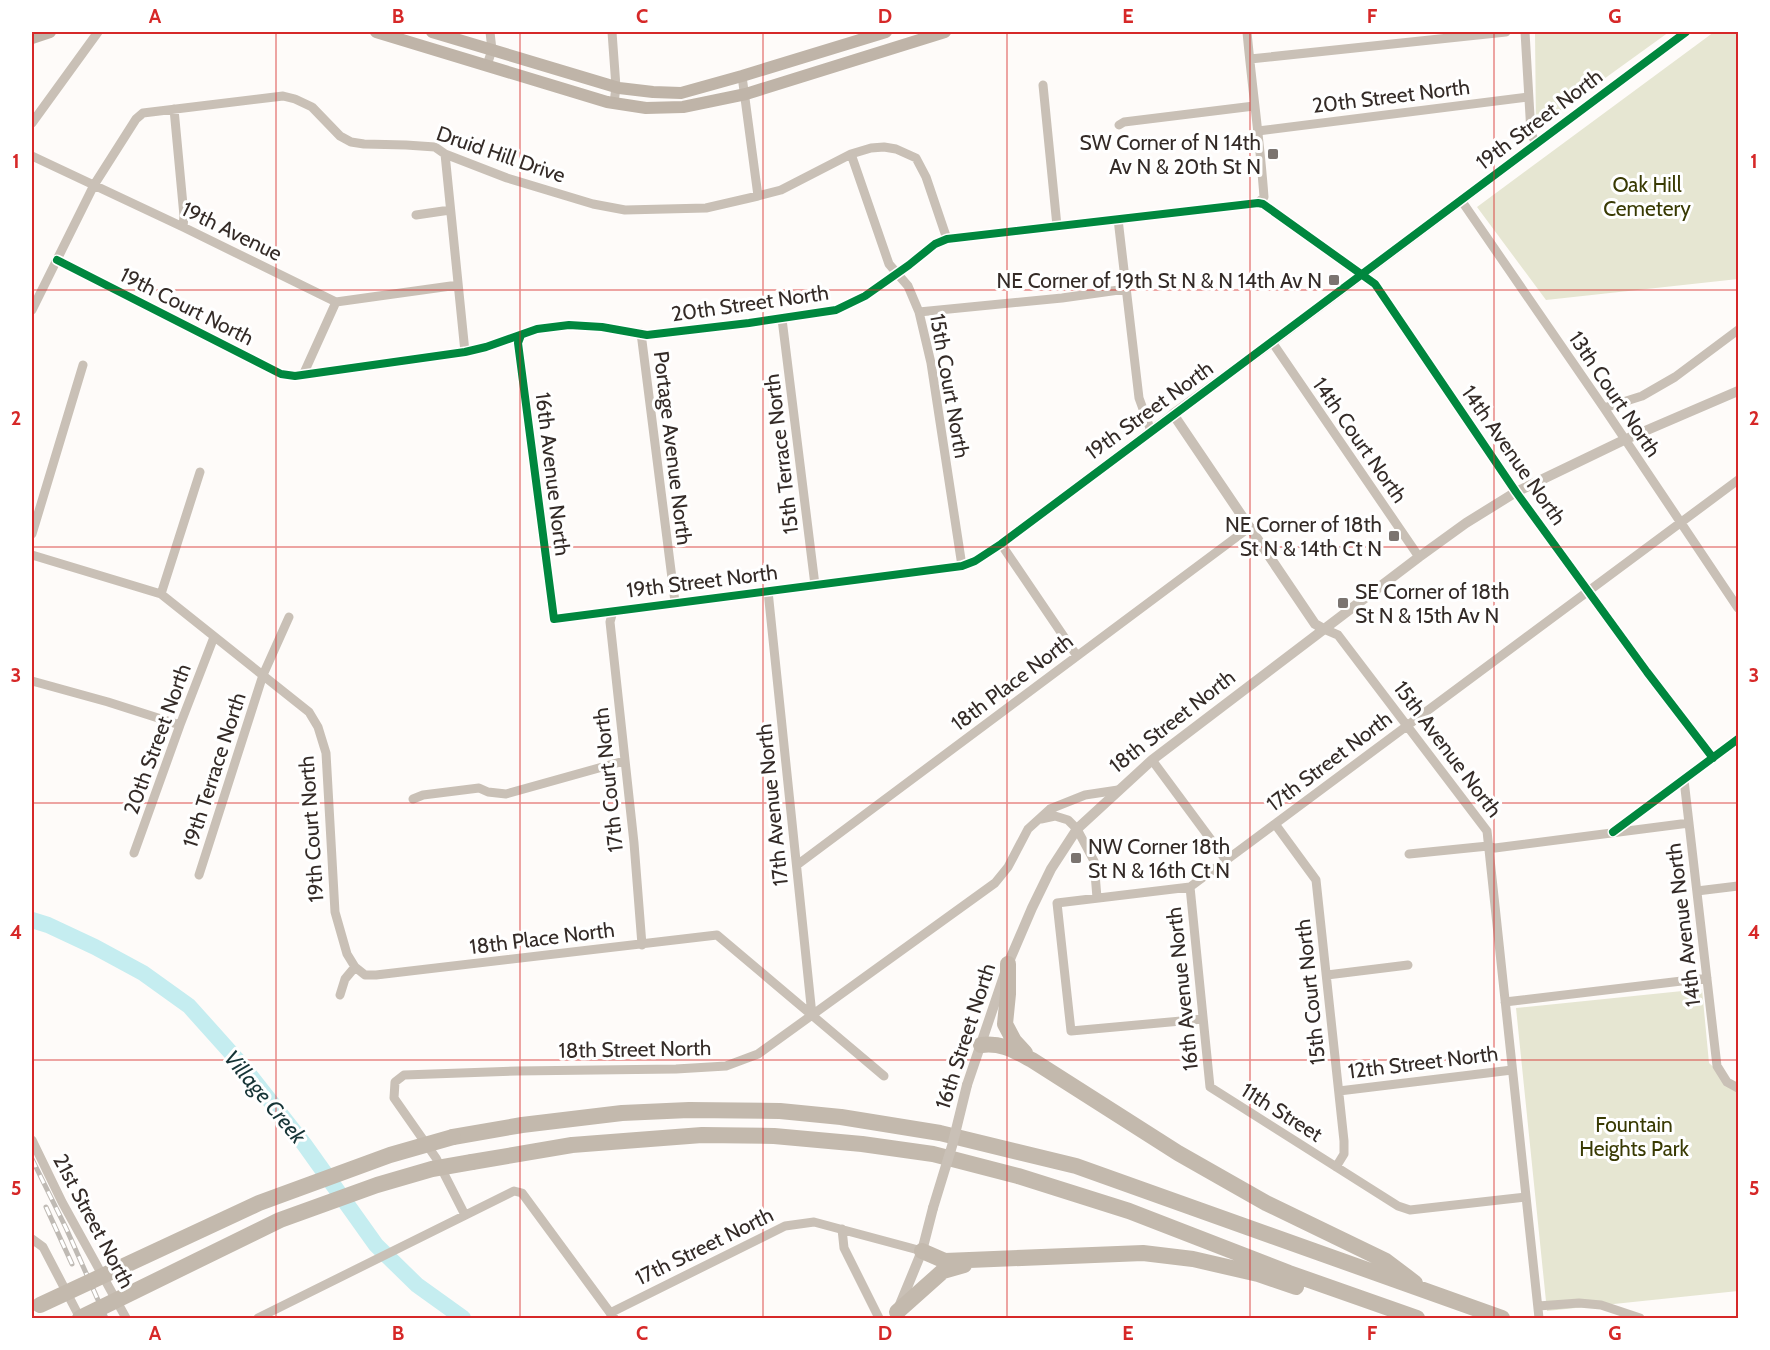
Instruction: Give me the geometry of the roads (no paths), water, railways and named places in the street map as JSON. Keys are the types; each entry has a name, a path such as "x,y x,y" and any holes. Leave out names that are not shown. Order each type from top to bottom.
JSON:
{"highway":[{"path":"1008,964 1005,1023 1014,1041 1032,1060"},
{"path":"981,1045 1007,1046 1178,1153 1266,1203 1386,1261 1428,1292"},
{"path":"36,1307 259,1203 390,1155 453,1137 522,1125 622,1113 689,1110 780,1111 841,1117 940,1133 1076,1166 1502,1318"},
{"path":"80,1318 280,1220 432,1169 572,1145 702,1135 774,1136 862,1144 933,1154 1018,1176 1129,1211 1289,1273 1417,1318"},
{"path":"922,1251 945,1261 1143,1253 1193,1259 1258,1274 1362,1309 1404,1318"},
{"path":"896,1315 943,1271 997,1258"}],"main road":[{"path":"32,38 50,32"},
{"path":"376,32 614,103 646,108 683,107 746,94 945,32"},
{"path":"432,32 616,87 681,93 886,32"}],"street":[{"path":"32,123 98,32"},
{"path":"487,65 492,50 490,32"},
{"path":"612,32 616,87 614,103"},
{"path":"1247,32 1264,197 1258,202"},
{"path":"1250,59 1506,32"},
{"path":"1525,32 1531,133 1536,144"},
{"name":"19th Street North","path":"554,619 962,567 975,561 1001,544 1686,32"},
{"path":"742,76 758,196"},
{"path":"1043,85 1057,226"},
{"name":"Druid Hill Drive","path":"32,310 94,185 136,119 143,113 283,96 312,107 340,136 351,142 435,147 445,154 507,178 593,204 626,210 706,208 781,190 851,154 871,148 896,149 916,158 926,177 947,239"},
{"name":"20th Street North","path":"1258,132 1528,97"},
{"path":"1119,125 1124,122 1254,106"},
{"path":"174,109 184,216 183,227"},
{"path":"445,154 465,352"},
{"name":"15th Court North","path":"851,154 890,264 908,286 919,312 931,363 962,567"},
{"path":"32,156 94,185"},
{"name":"19th Avenue","path":"94,185 336,302"},
{"name":"13th Court North","path":"1461,200 1738,608"},
{"name":"20th Street North","path":"303,375 465,352 537,329 579,325 647,335 782,319 836,310 864,297 935,244 947,239 1258,202"},
{"name":"14th Avenue North","path":"1258,202 1375,284 1516,492 1713,758"},
{"path":"416,215 450,210"},
{"path":"1118,219 1139,398 1151,431"},
{"name":"19th Court North","path":"57,260 281,374 303,375"},
{"path":"303,375 336,302 458,285"},
{"path":"919,312 1062,298 1126,289"},
{"name":"15th Terrace North","path":"782,319 815,585"},
{"path":"1604,408 1642,396 1675,377 1738,330"},
{"name":"Portage Avenue North","path":"641,333 675,602"},
{"name":"16th Avenue North","path":"521,335 518,343 554,619"},
{"name":"14th Court North","path":"1272,342 1419,557"},
{"path":"32,534 83,365"},
{"name":"18th Street North","path":"465,1215 436,1158 393,1098 395,1082 404,1075 676,1069 726,1066 758,1054 995,883 1008,867 1028,829 1050,809 1085,795 1118,790 1152,760 1419,557 1466,524 1516,492 1624,440 1738,391"},
{"name":"15th Avenue North","path":"1173,414 1315,624 1338,634 1487,831 1539,1318"},
{"path":"32,555 161,594 200,472"},
{"name":"17th Street North","path":"1190,887 1738,480"},
{"name":"18th Place North","path":"797,866 1250,527"},
{"path":"1001,544 1077,656"},
{"name":"17th Avenue North","path":"768,591 812,1015"},
{"name":"19th Court North","path":"161,594 302,705 314,718 326,753 334,912 347,954 355,967"},
{"name":"17th Court North","path":"613,611 610,622 634,843 642,945"},
{"path":"263,675 289,617"},
{"name":"20th Street North","path":"134,853 214,636"},
{"name":"19th Terrace North","path":"200,875 263,675"},
{"path":"32,681 180,725"},
{"path":"1613,832 1738,740"},
{"path":"1152,760 1226,860"},
{"path":"413,799 423,795 479,788 488,792 506,794 624,761"},
{"name":"14th Avenue North","path":"1684,780 1717,1066 1727,1082 1738,1088"},
{"name":"16th Street North","path":"896,1315 922,1251 967,1086 1008,964 1051,870 1077,829 1118,790"},
{"path":"1038,819 1054,816 1068,820 1077,829 1094,861 1097,898"},
{"path":"1409,854 1488,846 1495,848 1689,823"},
{"name":"15th Court North","path":"1275,824 1316,880 1344,1154 1336,1167"},
{"path":"1697,891 1738,886"},
{"path":"1190,887 1057,903 1071,1031 1203,1019"},
{"name":"16th Avenue North","path":"1190,887 1210,1087"},
{"name":"18th Place North","path":"355,967 365,975 376,975 717,935 812,1015"},
{"path":"1327,975 1408,965"},
{"path":"340,995 345,979 355,967"},
{"path":"1505,1002 1707,978"},
{"path":"812,1015 884,1076"},
{"name":"12th Street North","path":"1339,1091 1512,1070"},
{"name":"11th Street","path":"1210,1087 1398,1206 1410,1210 1526,1197"},
{"name":"21st Street North","path":"32,1140 62,1202 126,1318"},
{"path":"258,1318 275,1315 371,1261 514,1191 522,1192 612,1316"},
{"name":"17th Street North","path":"612,1316 785,1226 814,1222 922,1251"},
{"path":"842,1229 844,1248 879,1318"},
{"path":"32,1239 43,1247 80,1318"},
{"path":"1538,1306 1579,1303 1601,1305 1640,1318"}],"waterway":[{"name":"Village Creek","path":"32,920 95,947 143,973 189,1006 241,1064 304,1144 376,1245 417,1285 463,1318"}],"railway":[{"path":"32,1159 106,1318"},
{"path":"46,1207 72,1264"}],"place":[{"name":"SW Corner of N 14th Av N & 20th St N","path":"1273,154"},
{"name":"NE Corner of 19th St N & N 14th Av N","path":"1334,280"},
{"name":"NE Corner of 18th St N & 14th Ct N","path":"1394,536"},
{"name":"SE Corner of 18th St N & 15th Av N","path":"1343,603"},
{"name":"NW Corner 18th St N & 16th Ct N","path":"1076,858"}],"park label":[{"name":"Oak Hill Cemetery","path":"1647,196"},
{"name":"Fountain Heights Park","path":"1634,1136"}]}
